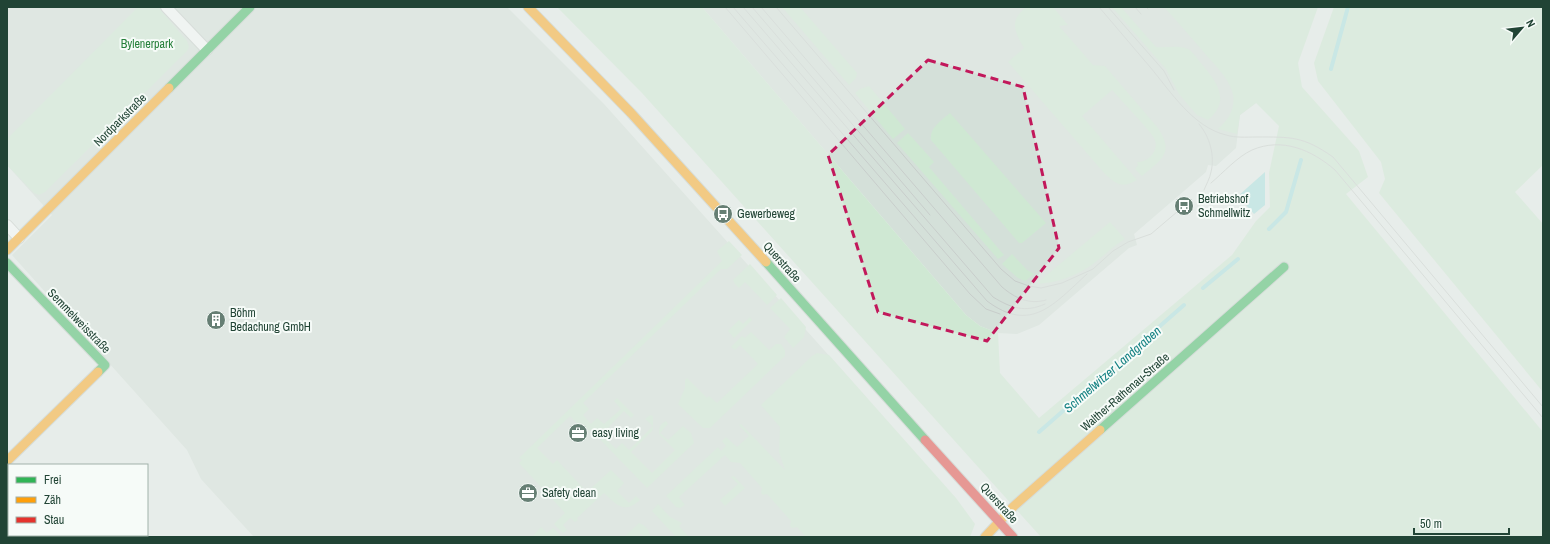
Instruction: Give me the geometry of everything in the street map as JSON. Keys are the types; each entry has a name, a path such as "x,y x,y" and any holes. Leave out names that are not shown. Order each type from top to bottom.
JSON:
{"street":[{"path":"166,7 207,50"},
{"name":"Nordparkstraße","path":"7,250 250,7"},
{"name":"Querstraße","path":"528,7 631,113 1013,537"},
{"path":"7,225 19,238"},
{"name":"Semmelweisstraße","path":"7,263 105,365 7,461"},
{"name":"Walther-Rathenau-Straße","path":"985,537 1019,501 1284,267"}],"highlighted area":[{"path":"928,60 1023,87 1059,248 987,341 878,312 828,155"}],"shaded area":[{"path":"7,7 507,7 604,104 866,397 964,537 254,537 201,479 187,450 12,255 52,215 7,165"},
{"path":"702,7 1178,7 1256,103 1240,115 1236,148 1216,166 1208,165 1206,172 1134,234 1137,245 1129,248 1039,325 1017,334 998,333 980,326 966,315"}],"green space":[{"name":"Bylenerpark","path":"138,7 158,7 187,41 189,47 187,51 45,192 39,195 34,193 7,165 7,139"},
{"path":"557,7 702,7 966,315 980,326 998,333 1000,373 1039,418 1232,255 1256,221 1270,207 1269,173 1279,126 1256,103 1240,115 1237,134 1218,129 1229,117 1233,107 1233,97 1230,86 1218,68 1164,7 1318,7 1298,63 1302,87 1359,151 1368,177 1346,194 1543,432 1543,537 1041,537 642,93"},
{"path":"782,7 800,7 857,73 856,78 849,85"},
{"path":"1027,7 1053,7 1068,25 1059,26 1093,65 1105,66 1158,128 1165,144 1164,156 1142,176 1135,169 1138,165 1137,162 1146,160 1152,154 1156,147 1154,138 1112,90 1082,116 1137,180 1123,185 1116,183 1105,174 1008,62 1024,48 1016,31 1015,21 1021,12"},
{"path":"1112,7 1121,7 1156,47 1176,47 1190,50 1216,83 1219,91 1219,105 1215,113 1208,120 1197,115 1189,106 1179,94 1166,69"},
{"path":"1334,7 1543,7 1543,165 1515,192 1543,224 1543,392 1379,193 1385,179 1381,162 1318,81 1314,63"},
{"path":"869,86 905,129 893,139 855,93 860,89"},
{"path":"950,113 1046,223 1022,243 1019,243 931,140 934,128"},
{"path":"908,133 934,162 929,167 1004,255 998,259 897,143"},
{"path":"1110,222 1125,239 1093,264 1080,272 1059,280 1036,284"},
{"path":"729,241 742,255 727,269 721,269 583,403 589,409 583,415 591,424 597,418 604,424 621,409 614,401 617,398 634,415 631,418 624,411 608,428 614,434 607,440 616,449 622,443 629,450 653,426 652,431 631,452 652,473 675,450 659,434 659,429 662,423 666,421 668,424 660,433 668,440 683,426 691,433 694,443 647,488 590,429 586,433 570,416 537,448 553,464 557,460 587,492 611,470 624,483 617,491 629,503 636,496 640,500 629,507 625,507 616,504 604,493 577,518 578,520 575,522 570,518 563,525 567,530 563,533 554,524 565,513 519,463 522,460 519,458 722,261 717,251"},
{"path":"1012,254 1027,270 1034,274 1025,281 1018,278 1002,264"},
{"path":"750,264 777,295 767,305 745,282 739,288 733,280"},
{"path":"781,298 806,327 804,337 793,348 784,337 790,329 770,308"},
{"path":"750,317 752,320 734,338 728,331 739,320 743,324"},
{"path":"751,332 769,350 776,344 781,344 785,350 785,356 710,428 703,428 678,404 685,388 685,380 687,378 707,398 709,396 717,403 758,364 740,345 735,350 731,347 742,336 745,338"},
{"path":"817,353 829,355 956,498 975,524 970,537 806,537 797,527 792,528 790,526 791,521 767,494 763,495 761,493 762,488 740,463 731,462 725,455 679,497 685,505 680,508 676,507 666,496 718,447 721,451 726,446 722,441 726,437 737,447 749,436 739,425 741,424 785,470 779,452 780,427 761,405 812,356"},
{"path":"650,415 653,416 653,426 645,419"},
{"path":"734,476 745,488 725,506 720,500 738,484 731,477"},
{"path":"658,504 670,517 682,523 679,526 689,537 676,537 652,511"},
{"path":"639,523 647,528 650,537 644,537 641,534 638,537 624,537"},
{"path":"541,527 547,533 553,528 560,535 558,537 532,537"}],"water":[{"path":"1265,172 1265,205 1254,214 1238,196"}],"waterway":[{"path":"1331,69 1348,7"},
{"path":"1269,229 1286,212 1301,160"},
{"path":"1203,288 1238,259"},
{"name":"Schmelwitzer Landgraben","path":"1039,432 1184,305"}],"tram line":[{"path":"725,7 970,294 986,309 1000,314"},
{"path":"733,7 987,301 1003,311 1017,315 1029,315 1041,311 1064,296 1087,274"},
{"path":"743,7 993,297 1006,304 1025,309 1038,307 1045,304"},
{"path":"752,7 930,215"},
{"path":"761,7 1002,287 1022,300 1034,302 1046,300"},
{"path":"776,7 1001,269 1015,281 1041,288 1062,283 1093,269 1113,251 1128,242 1151,234 1184,206"},
{"path":"1099,7 1175,97 1193,117 1203,125 1214,131 1234,137 1279,137 1305,141 1333,157 1543,407"},
{"path":"1108,7 1164,71 1174,90"},
{"path":"1135,7 1141,14"},
{"path":"1199,124 1209,141 1212,153 1212,166 1209,179 1204,190"},
{"path":"1211,183 1246,153 1263,146 1285,145 1307,151 1326,163 1335,170 1543,418"}],"traffic: fast":[{"path":"169,88 250,7"},
{"path":"766,262 925,440"},
{"path":"7,263 105,365 98,372"},
{"path":"1100,430 1284,267"}],"traffic: slow":[{"path":"528,7 631,113 766,262"},
{"path":"7,250 169,88"},
{"path":"7,461 98,372"},
{"path":"985,537 1014,506 1100,430"}],"traffic: jam":[{"path":"925,440 1013,537"}],"place":[{"name":"Betriebshof Schmellwitz","path":"1184,206"},
{"name":"Gewerbeweg","path":"723,214"},
{"name":"Böhm Bedachung GmbH","path":"216,320"},
{"name":"easy living","path":"578,433"},
{"name":"Safety clean","path":"528,493"}]}
